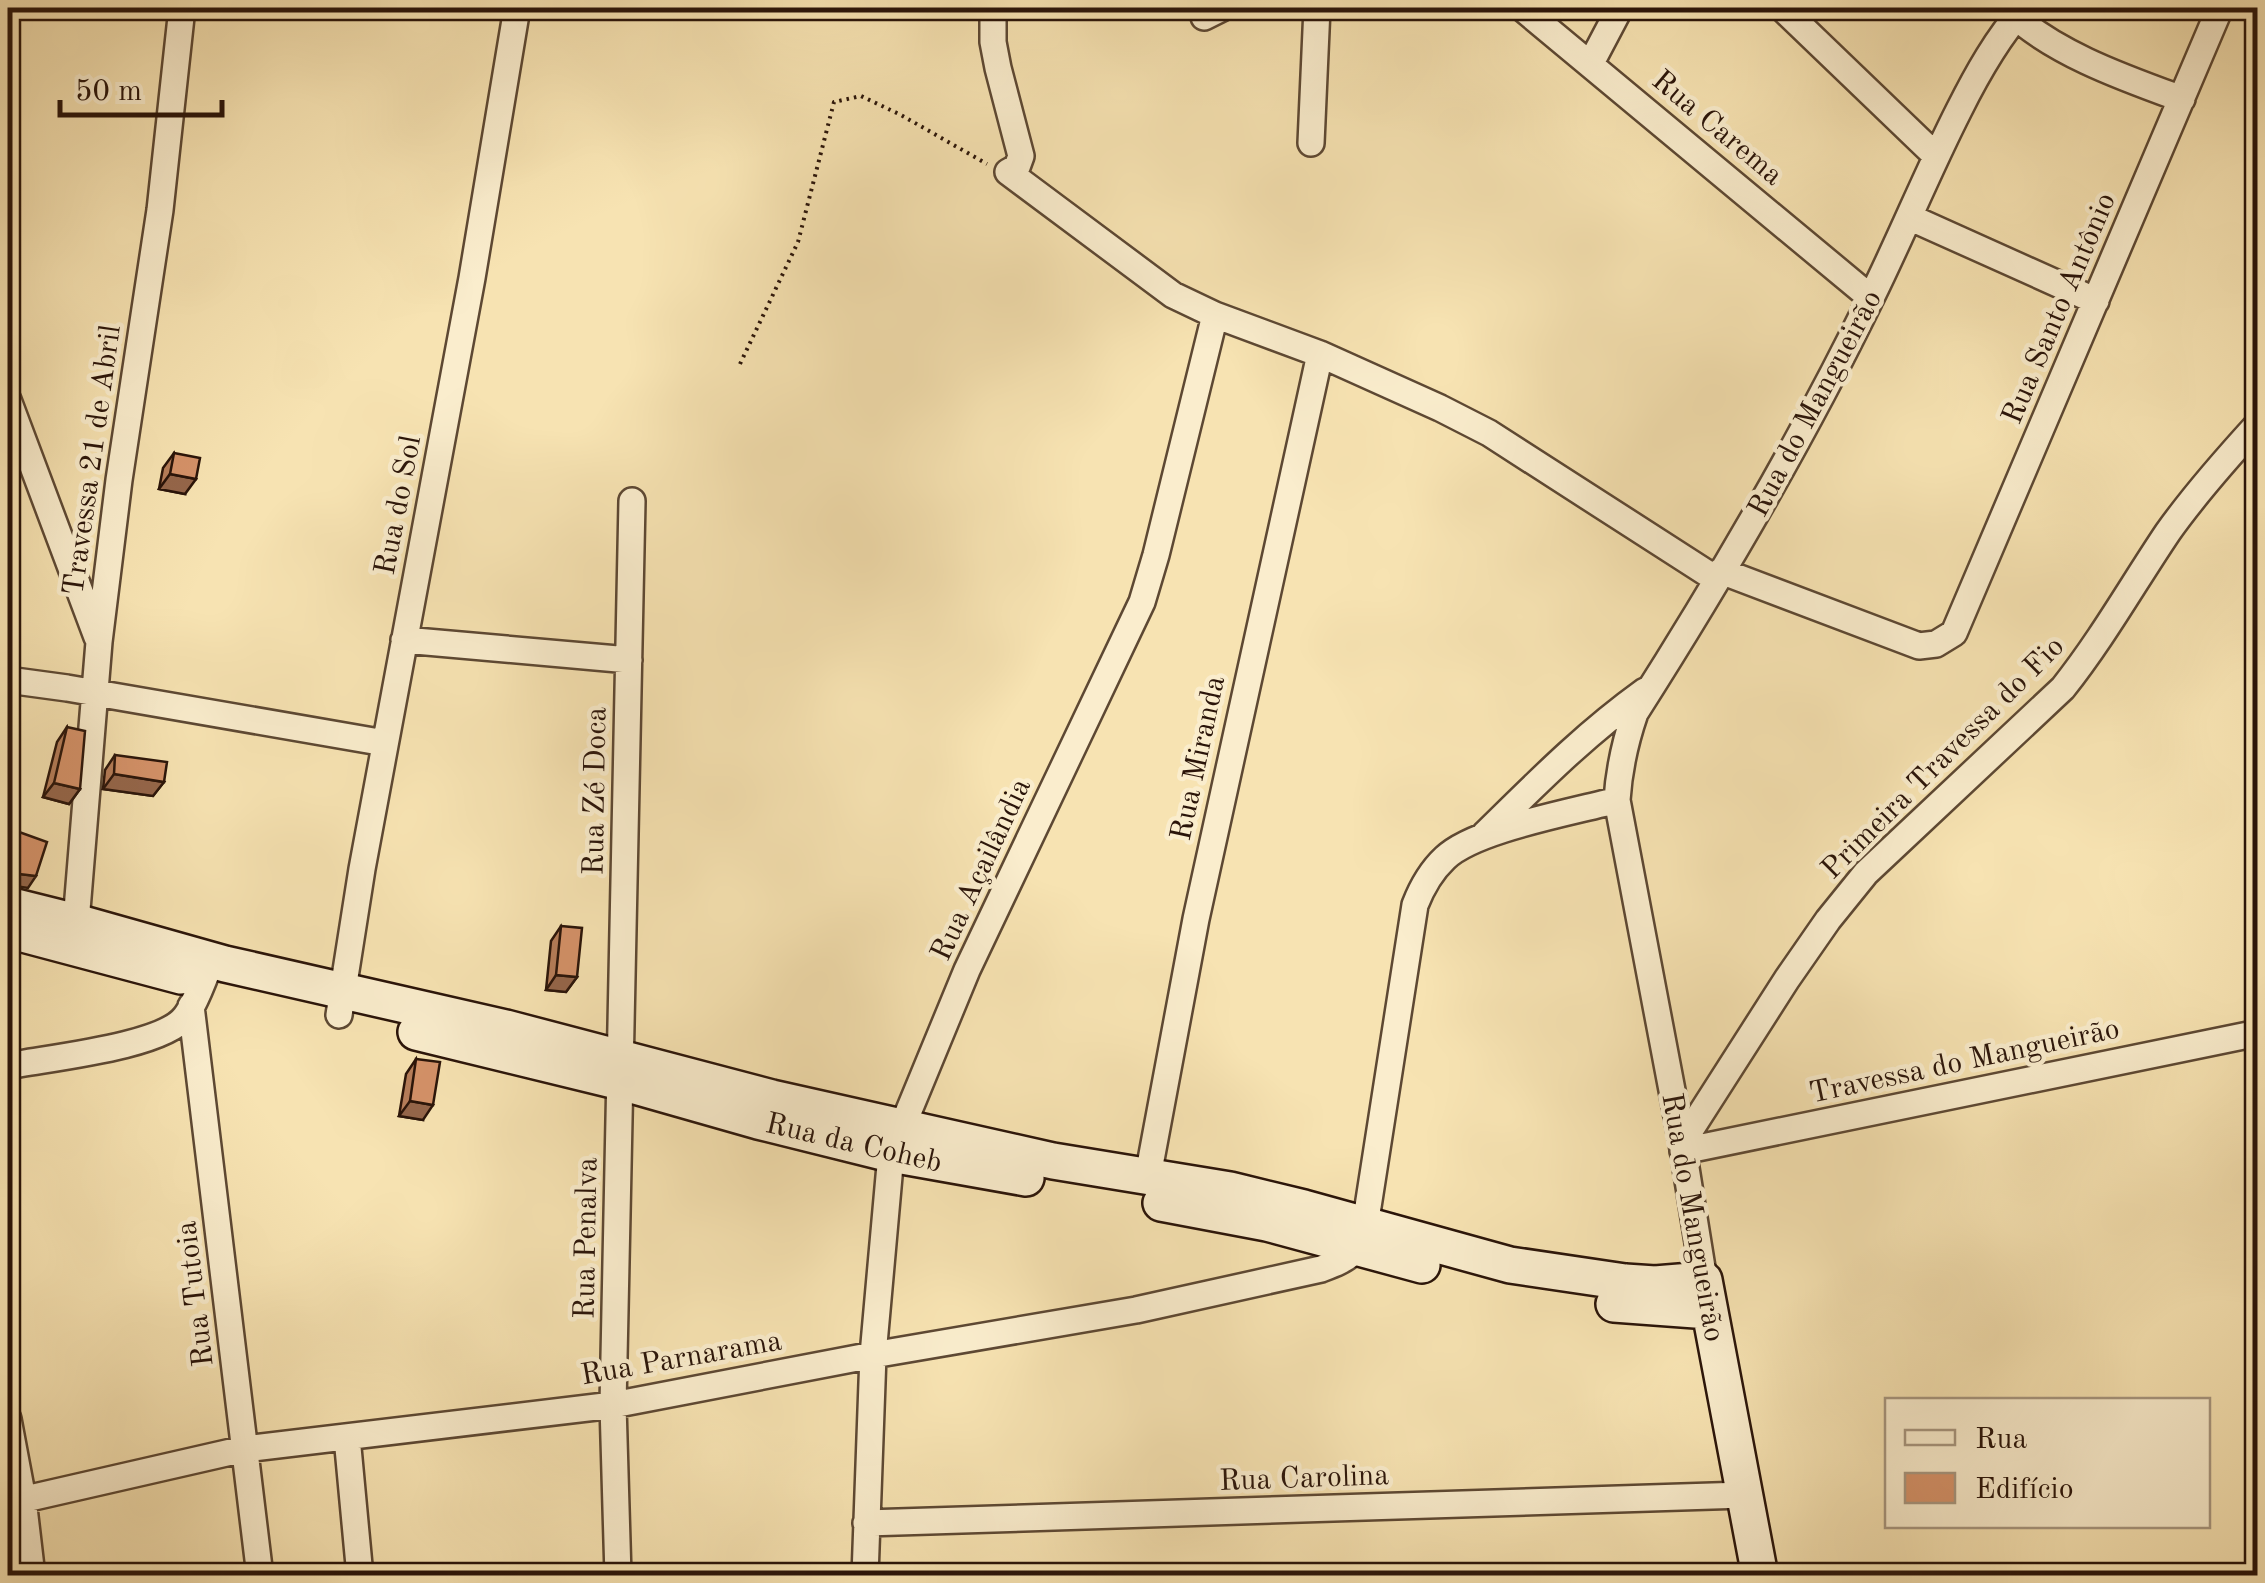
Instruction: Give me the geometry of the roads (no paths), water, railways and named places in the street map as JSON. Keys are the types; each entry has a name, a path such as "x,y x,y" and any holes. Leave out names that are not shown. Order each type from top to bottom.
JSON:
{"street":[{"name":"Travessa 21 de Abril","path":"76,922 100,642 119,480 160,210 182,8"},
{"name":"Rua do Sol","path":"340,1002 451,396 517,8"},
{"path":"993,8 993,42 1021,156 1017,167 1008,172 1173,294 1215,315 1320,354 1489,433 1719,575"},
{"path":"1311,143 1317,8"},
{"name":"Rua Carema","path":"1522,8 1872,298"},
{"path":"1590,64 1620,8"},
{"path":"1782,8 1936,156"},
{"name":"Rua Santo Antônio","path":"1719,575 1919,646 1936,644 1954,633 2220,8"},
{"path":"2015,11 2071,53 2182,99"},
{"name":"Rua do Mangueirão","path":"1760,1576 1618,800 1619,770 1635,713 1784,468 1872,298 1972,84 2015,11"},
{"path":"1909,217 2096,301"},
{"name":"Rua Açailândia","path":"866,1576 873,1355 898,1141 967,970 1142,602 1215,315"},
{"name":"Rua Miranda","path":"1148,1176 1200,901 1320,354"},
{"path":"9,408 100,642"},
{"name":"Primeira Travessa do Fio","path":"1682,1147 1828,920 1866,873 2063,688 2087,658 2169,531 2258,424"},
{"name":"Rua Zé Doca","path":"620,1069 632,501"},
{"path":"404,640 630,660"},
{"path":"8,680 385,743"},
{"path":"1484,835 1575,745 1653,685"},
{"path":"1362,1238 1415,905 1425,880 1447,856 1484,835 1618,800"},
{"name":"Rua da Coheb","path":"8,905 76,922 202,983"},
{"name":"Rua da Coheb","path":"8,930 202,983 340,1002 620,1069 758,1121 1053,1161 1230,1190 1304,1208 1362,1238 1472,1278 1602,1303 1707,1296"},
{"path":"8,1066 122,1045 166,1032 184,1019 202,983"},
{"name":"Rua Tutoia","path":"202,983 244,1450 260,1576"},
{"name":"Travessa do Mangueirão","path":"1682,1147 2258,1033"},
{"name":"Rua Penalva","path":"618,1576 613,1405 620,1069"},
{"name":"Rua da Coheb","path":"898,1141 1267,1223 1362,1238"},
{"name":"Rua Parnarama","path":"15,1501 244,1450 613,1405 1136,1310 1321,1269 1342,1261 1362,1238"},
{"path":"8,1419 15,1501 32,1576"},
{"path":"348,1437 360,1576"},
{"name":"Rua Carolina","path":"866,1524 1744,1495"}]}
